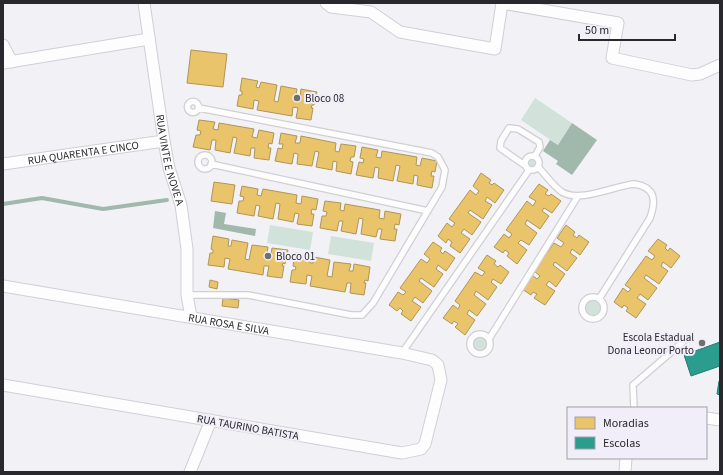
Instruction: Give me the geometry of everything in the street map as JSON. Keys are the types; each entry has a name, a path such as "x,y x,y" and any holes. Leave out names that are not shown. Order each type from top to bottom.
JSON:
{"street":[{"name":"RUA VINTE E NOVE A","path":"144,3 164,141 169,168 181,205 187,249 187,295 191,317"},
{"path":"326,3 331,7 371,12 400,32 495,48 502,3 525,6 618,23 612,58 692,75 700,74 720,65"},
{"path":"3,45 8,63 149,39"},
{"name":"RUA QUARENTA E CINCO","path":"3,164 164,141"},
{"name":"RUA ROSA E SILVA","path":"3,286 402,353 432,360 438,365 441,380"},
{"name":"RUA TAURINO BATISTA","path":"3,384 389,452 412,452 421,449 425,444 441,380"},
{"path":"707,418 720,420"},
{"path":"190,472 211,420"},
{"path":"625,472 626,459"}],"lane":[{"path":"187,295 248,295 351,315 367,312 428,211 444,179 445,170 441,162 432,153 199,108"},
{"path":"536,156 540,147 539,142 518,129 509,128 501,141 500,148 527,168 534,170 538,168"},
{"path":"536,156 540,161 538,168"},
{"path":"402,353 527,168 525,161 528,157 536,156"},
{"path":"211,164 428,211"},
{"path":"538,168 561,192 578,196 634,184 642,185 650,191 654,200 654,207 650,218 599,299"},
{"path":"489,339 578,196"},
{"path":"589,298 599,299 604,308 602,315 596,319 588,318 583,313 584,302 589,298"},
{"path":"634,407 633,386 683,342"}],"shaded area":[{"path":"535,98 572,123 558,145 521,120"},
{"path":"572,123 597,140 572,175 556,164 558,161 543,151 550,140 558,145"},
{"path":"529,156 535,156 539,160 539,166 535,170 529,170 525,166 525,160"},
{"path":"215,211 226,213 224,224 256,229 255,236 213,228"},
{"path":"270,225 313,232 310,250 267,243"},
{"path":"331,236 374,243 371,261 328,254"},
{"path":"593,297 601,300 604,308 601,316 593,319 585,316 582,308 585,300"},
{"path":"480,334 487,337 490,344 487,351 480,354 473,351 470,344 473,337"}],"building: Moradias":[{"path":"191,50 227,54 223,87 187,83"},
{"name":"Bloco 08","path":"242,78 258,81 256,87 259,88 261,82 277,85 274,101 278,102 281,86 297,89 296,95 300,96 301,89 317,92 314,105 312,105 311,108 313,108 311,120 296,118 298,108 293,107 292,116 257,110 259,101 254,100 253,109 237,106 239,95 242,95 242,91 240,91"},
{"path":"199,120 215,122 213,129 218,130 219,123 254,129 252,137 257,138 259,130 274,133 272,144 269,143 268,148 271,148 269,160 254,158 255,148 251,148 250,156 234,153 237,138 233,137 230,153 215,150 216,140 212,140 210,150 193,147 196,135 200,135 201,131 197,130"},
{"path":"281,133 297,136 295,143 300,143 301,136 336,143 335,151 339,152 341,144 356,146 354,157 351,157 350,161 353,162 351,174 336,171 337,162 333,161 332,170 316,167 319,152 315,151 312,166 297,164 298,154 294,153 292,164 275,161 278,148 282,149 283,144 279,144"},
{"path":"362,147 378,150 376,157 381,158 382,151 417,157 416,165 420,166 422,158 437,161 435,172 432,171 431,176 434,176 432,188 417,185 418,176 414,175 413,184 397,181 400,166 396,165 393,181 378,178 379,168 375,167 373,178 356,175 359,162 363,163 364,159 360,158"},
{"path":"481,173 491,180 489,183 492,185 494,183 504,190 495,203 487,197 485,201 492,205 483,219 470,210 468,213 481,222 472,235 464,229 461,233 470,239 460,253 450,246 452,242 448,239 446,243 438,236 447,223 452,227 455,223 449,219 470,190 476,195 479,191 473,186"},
{"path":"214,182 235,185 232,204 211,201"},
{"path":"539,184 548,190 545,194 549,196 551,194 561,201 552,213 544,208 542,211 549,216 540,229 527,220 525,224 537,233 529,245 521,240 518,243 527,250 517,264 507,256 509,253 505,250 503,253 494,247 504,234 509,238 512,234 506,230 527,201 533,206 536,201 529,197"},
{"path":"242,186 258,189 257,195 261,196 263,189 297,195 296,203 301,204 302,196 318,199 316,210 312,209 311,214 314,214 312,226 297,224 299,214 295,213 293,222 278,219 280,204 276,203 273,219 258,216 260,206 256,205 254,216 237,213 239,201 243,201 244,197 240,196"},
{"path":"325,201 341,203 340,210 344,211 345,204 380,210 379,218 384,219 385,211 401,214 399,225 395,224 394,229 397,229 395,241 380,239 382,229 378,229 376,237 361,234 363,219 359,218 356,234 341,231 343,221 339,221 337,231 320,228 322,216 326,216 327,212 323,211"},
{"path":"566,225 575,232 573,235 577,238 579,235 589,242 580,255 572,249 570,253 577,258 567,271 555,262 553,265 565,274 556,287 549,281 546,285 555,291 545,305 534,298 537,294 533,292 531,295 522,289 532,275 537,279 540,276 534,271 554,243 561,247 564,243 557,238"},
{"name":"Bloco 01","path":"213,236 229,239 228,246 231,246 232,240 248,243 245,259 249,260 252,245 268,247 267,254 271,254 272,248 288,250 285,264 283,263 282,266 284,266 282,278 267,276 269,266 264,266 263,275 228,269 230,259 225,258 224,267 208,265 210,253 213,253 213,250 211,249"},
{"path":"658,239 667,245 665,248 668,251 670,248 680,256 671,268 663,262 661,266 668,271 659,284 646,275 644,278 657,288 648,300 640,294 637,298 646,304 636,318 626,311 628,308 624,305 622,308 614,302 623,288 628,292 631,289 625,285 646,256 652,260 655,256 648,251"},
{"path":"433,242 442,248 440,251 443,254 445,251 455,258 446,271 438,265 436,269 443,274 434,287 421,278 419,281 432,291 423,303 415,297 412,301 421,307 411,321 401,314 403,311 400,308 397,311 389,305 398,292 403,295 406,292 400,288 421,259 427,263 430,259 424,254"},
{"path":"295,253 311,256 310,263 313,263 314,257 330,260 327,276 332,277 334,262 351,264 349,271 353,271 354,264 370,267 368,281 365,280 364,283 366,283 364,295 350,293 351,283 347,283 345,292 310,286 312,276 307,275 306,284 290,282 292,270 295,270 296,267 293,266"},
{"path":"487,255 496,261 494,264 498,267 500,265 509,272 501,284 493,279 491,282 497,287 488,300 476,291 474,295 486,304 477,316 469,310 467,314 475,320 465,335 455,327 458,324 454,321 452,324 443,318 453,305 458,309 460,305 455,301 475,272 482,276 485,272 478,268"},
{"path":"210,280 218,282 217,289 209,287"},
{"path":"223,298 239,300 238,308 222,306"}],"building: Escolas":[{"name":"Escola Estadual Dona Leonor Porto","path":"720,342 720,366 691,376 684,355"},
{"path":"720,381 720,395 717,394"}],"waterway":[{"path":"3,204 42,198 103,209 167,200"}],"place":[{"name":"Bloco 08","path":"297,98"},
{"name":"Bloco 01","path":"268,256"},
{"name":"Escola Estadual Dona Leonor Porto","path":"702,343"}]}
